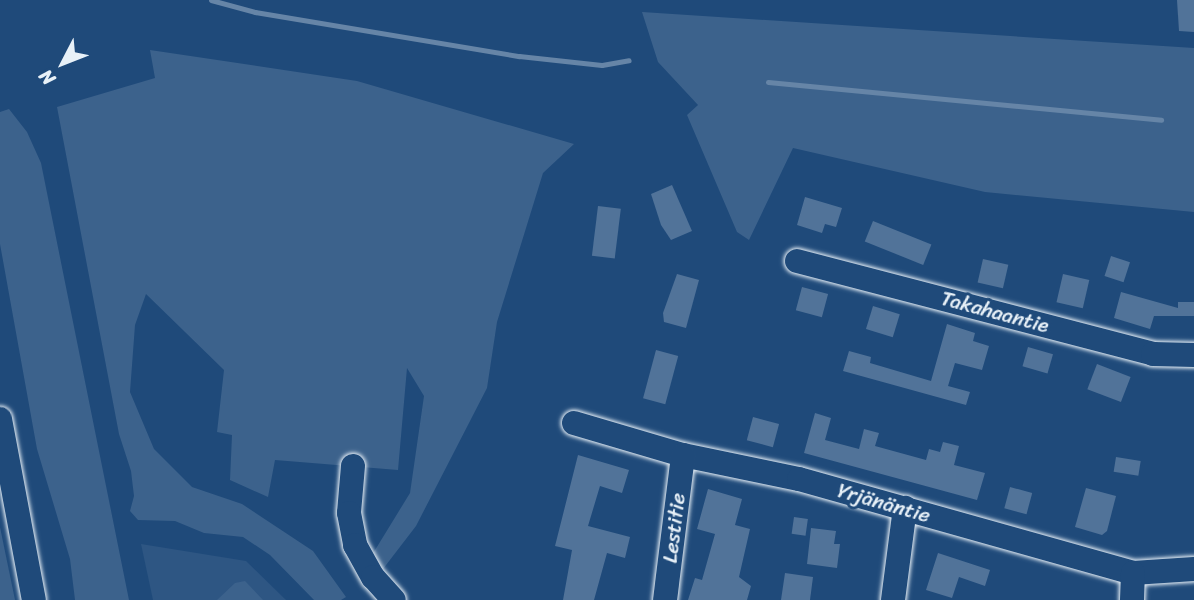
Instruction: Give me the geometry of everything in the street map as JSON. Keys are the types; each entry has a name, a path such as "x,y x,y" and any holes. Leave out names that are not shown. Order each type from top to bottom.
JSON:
{"street":[{"name":"Takahaantie","path":"797,261 1153,354 1194,355"},
{"path":"0,419 34,600"},
{"name":"Yrjänäntie","path":"574,423 683,455 799,479 1133,573 1194,569"},
{"name":"Lestitie","path":"665,600 683,455"},
{"path":"353,466 349,513 355,545 373,577 394,600"},
{"path":"893,600 905,509"},
{"path":"1132,600 1133,573"}],"shaded area":[{"path":"642,12 1194,48 1194,212 985,192 793,148 749,240 737,232 687,115 698,105 658,62"},
{"path":"150,50 357,81 574,144 543,173 497,322 487,388 416,526 383,569 372,555 410,493 424,396 407,368 398,470 275,460 268,497 230,480 232,435 217,432 224,370 146,294 135,325 130,392 154,449 192,487 242,504 313,551 346,597 341,600 314,600 270,555 243,537 204,533 175,521 138,520 130,511 134,496 131,471 119,434 57,107 155,78"},
{"path":"9,109 27,132 41,163 129,600 75,600 70,559 37,449 0,244 0,112"},
{"path":"0,527 15,600 0,600"},
{"path":"141,544 246,561 286,600 153,600"},
{"path":"245,581 263,600 217,600 235,583"}],"building":[{"path":"1177,0 1194,0 1194,32 1179,31"},
{"path":"672,185 692,231 671,240 661,225 651,194"},
{"path":"805,197 842,208 836,227 825,224 822,233 797,225"},
{"path":"598,206 621,209 615,258 592,256"},
{"path":"873,221 931,245 923,265 865,241"},
{"path":"1111,256 1130,262 1124,282 1105,276"},
{"path":"983,259 1008,265 1003,288 978,282"},
{"path":"677,274 699,280 686,328 664,322 663,313"},
{"path":"1063,274 1089,280 1083,308 1056,302"},
{"path":"802,287 828,294 822,317 796,310"},
{"path":"1121,292 1178,308 1178,302 1194,302 1194,316 1154,316 1150,329 1114,318"},
{"path":"873,306 900,314 893,337 866,329"},
{"path":"947,324 975,333 973,341 989,346 982,370 955,363 948,386 970,392 966,405 843,371 849,351 871,357 870,363 931,381"},
{"path":"1028,347 1053,354 1047,373 1022,366"},
{"path":"656,350 678,356 665,404 643,398"},
{"path":"1097,364 1131,377 1121,402 1087,389"},
{"path":"815,413 831,418 825,440 859,449 864,429 879,433 875,446 926,460 929,449 940,452 943,442 959,446 954,465 985,473 977,500 804,453"},
{"path":"753,417 779,424 773,447 747,440"},
{"path":"578,455 629,470 622,493 600,486 588,526 630,537 625,558 607,553 594,600 563,600 572,550 555,546"},
{"path":"1116,457 1141,461 1138,476 1114,472"},
{"path":"1010,487 1032,493 1027,514 1004,508"},
{"path":"1086,488 1116,496 1107,531 1102,535 1075,527"},
{"path":"708,489 742,499 735,525 750,529 739,577 751,586 747,600 688,600 695,578 702,580 715,534 697,529"},
{"path":"794,517 808,519 805,536 792,534"},
{"path":"811,528 836,531 834,544 840,544 837,568 807,564"},
{"path":"938,553 990,570 985,586 959,577 952,598 926,590"},
{"path":"785,573 813,577 810,600 781,600"}],"waterway":[{"path":"211,0 255,12 519,56 602,65 629,60"},
{"path":"768,82 1161,120"}]}
